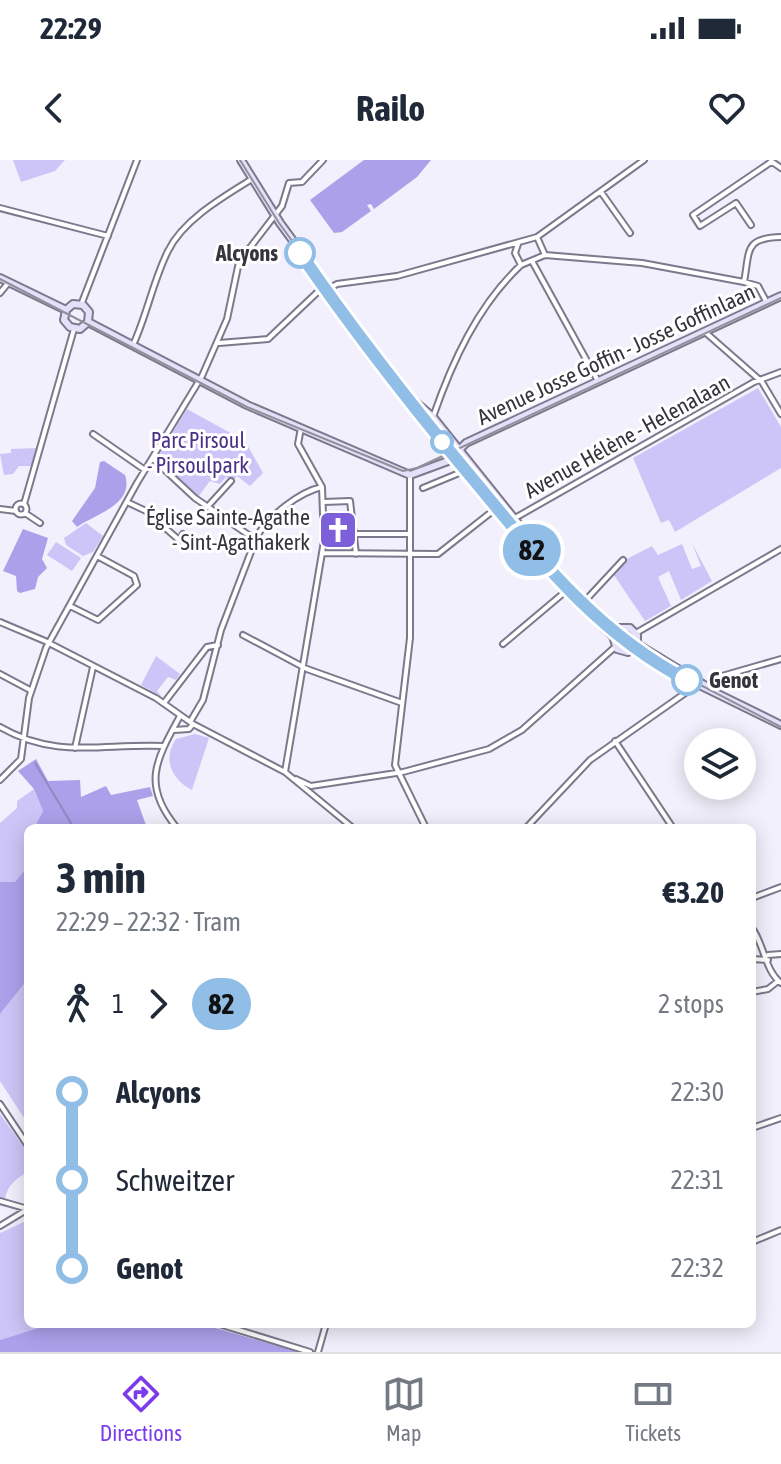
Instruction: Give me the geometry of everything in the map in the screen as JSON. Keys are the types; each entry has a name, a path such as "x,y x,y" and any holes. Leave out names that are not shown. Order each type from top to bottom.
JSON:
{"main road":[{"path":"241,160 274,214 395,379 582,605 614,634 615,647 624,652 636,646"},
{"path":"0,278 66,310"},
{"name":"Avenue Josse Goffin - Josse Goffinlaan","path":"456,453 466,443 781,296"},
{"path":"73,304 81,305 89,312 88,322 80,329 74,329 64,320 66,310 73,304"},
{"path":"88,322 199,381 410,475 418,475 456,453"},
{"path":"395,379 433,417 464,471 499,506"},
{"path":"614,634 624,627 636,633 636,646"},
{"path":"636,646 709,689 781,725"}],"street":[{"path":"81,305 137,160"},
{"path":"0,780 16,767 26,741 31,690 49,644 219,343 239,262 287,197 289,183 302,182 323,160"},
{"path":"219,343 268,339 327,287 397,276 537,237 644,160"},
{"path":"751,225 736,203 700,226 693,215 771,161 781,168"},
{"path":"133,345 168,251 178,235 192,221 252,179"},
{"path":"601,192 630,233"},
{"path":"0,208 108,236"},
{"path":"537,237 545,255"},
{"path":"744,282 752,243 758,238 781,237"},
{"path":"518,244 515,253 521,265"},
{"path":"433,417 449,371 471,329 521,265 545,255 642,263 744,282 758,286 767,303"},
{"path":"532,261 598,382"},
{"path":"0,293 9,282"},
{"path":"25,513 24,504 74,329"},
{"path":"704,332 708,339 762,382 781,414"},
{"name":"Avenue Hélène - Helenalaan","path":"512,521 781,372"},
{"path":"285,772 322,553 322,487 298,444 301,428"},
{"path":"93,434 145,470"},
{"path":"153,459 195,498 256,540"},
{"path":"423,488 464,471"},
{"path":"410,475 410,638 395,765 424,824"},
{"path":"209,505 231,481"},
{"path":"174,730 189,729 203,700 224,625 265,524 308,492 322,487"},
{"path":"324,502 350,501 356,554"},
{"path":"127,502 146,511 177,542 183,534"},
{"path":"16,511 19,504 24,504"},
{"path":"322,553 438,554 499,506"},
{"path":"0,509 25,513 40,523"},
{"path":"355,534 410,534"},
{"path":"636,633 781,549"},
{"path":"70,606 98,620 137,585 134,576 97,556"},
{"path":"582,605 623,560"},
{"path":"503,644 569,589"},
{"path":"0,622 164,703 192,723 285,772 348,824"},
{"path":"243,635 303,667 402,703"},
{"path":"164,703 207,647 218,645"},
{"path":"293,778 311,786 398,773 472,755 522,730 615,647"},
{"path":"709,689 715,678 781,659"},
{"path":"75,748 93,667"},
{"path":"0,674 31,690"},
{"path":"529,824 564,784 615,741 696,681"},
{"path":"174,824 161,807 153,788 164,746 180,716"},
{"path":"0,727 26,741 51,748 164,746"},
{"path":"615,741 668,824"},
{"path":"309,793 311,786"},
{"path":"756,896 781,887"},
{"path":"756,935 780,982 756,991"},
{"path":"756,958 781,954"},
{"path":"0,1104 24,1140"},
{"path":"756,1127 781,1118"},
{"path":"0,1201 24,1208"},
{"path":"0,1226 24,1211"},
{"path":"756,1240 781,1230"},
{"path":"232,1328 310,1352"},
{"path":"318,1352 325,1328"}],"green space":[{"path":"13,160 65,160 55,171 21,182"},
{"path":"758,388 781,427 781,468 675,532 669,520 661,523 633,458"},
{"name":"Parc Pirsoul - Pirsoulpark","path":"187,409 245,441 263,473 250,486 237,476 233,481 226,477 220,484 210,481 198,497 160,463 163,459 158,457"},
{"path":"37,448 32,466 19,466 13,474 4,475 0,454 11,453 11,449"},
{"path":"86,523 103,536 93,552 83,556 66,545 64,538"},
{"path":"56,542 81,558 72,571 47,555"},
{"path":"692,543 712,581 681,600 669,571 658,577 671,606 645,621 614,575 623,561 652,546 658,555 682,544 692,569 701,566"},
{"path":"156,656 180,674 176,680 168,677 157,691 161,696 141,685"},
{"path":"195,734 209,738 192,790 174,775 170,754 176,739"},
{"path":"34,789 43,811 36,824 24,824 24,871 15,883 0,882 0,823 17,808 17,801"},
{"path":"24,984 24,1118 0,1081 0,1014"},
{"path":"0,1114 24,1147 24,1174 13,1183 5,1199 0,1199"},
{"path":"24,1222 24,1328 38,1328 0,1340 0,1233"}],"shaded area":[{"path":"364,160 431,160 417,177 374,209 371,204 367,205 371,211 342,232 334,233 310,200"},
{"path":"104,461 125,475 124,494 111,508 77,527 72,521 95,488 100,462"},
{"path":"23,529 48,538 42,559 47,568 38,577 35,589 20,593 17,591 16,576 3,571"},
{"path":"36,759 48,781 80,780 81,797 106,786 111,795 150,787 153,796 137,800 146,824 36,824 43,811 34,789 18,771"},
{"path":"24,871 24,984 0,1014 0,882 15,882"},
{"path":"38,1328 216,1328 298,1352 0,1352 0,1340"}],"waterway":[{"path":"35,763 72,824"}],"tram line":[{"path":"240,160 279,223 404,394 567,590 643,655 781,727"},
{"name":"82","path":"300,253 404,394 567,590 634,649 687,680"},
{"path":"0,279 247,407 403,471 417,468 781,298"}],"place":[{"name":"Alcyons","path":"300,253"},
{"name":"Église Sainte-Agathe - Sint-Agathakerk","path":"338,530"},
{"name":"Genot","path":"687,680"}]}
